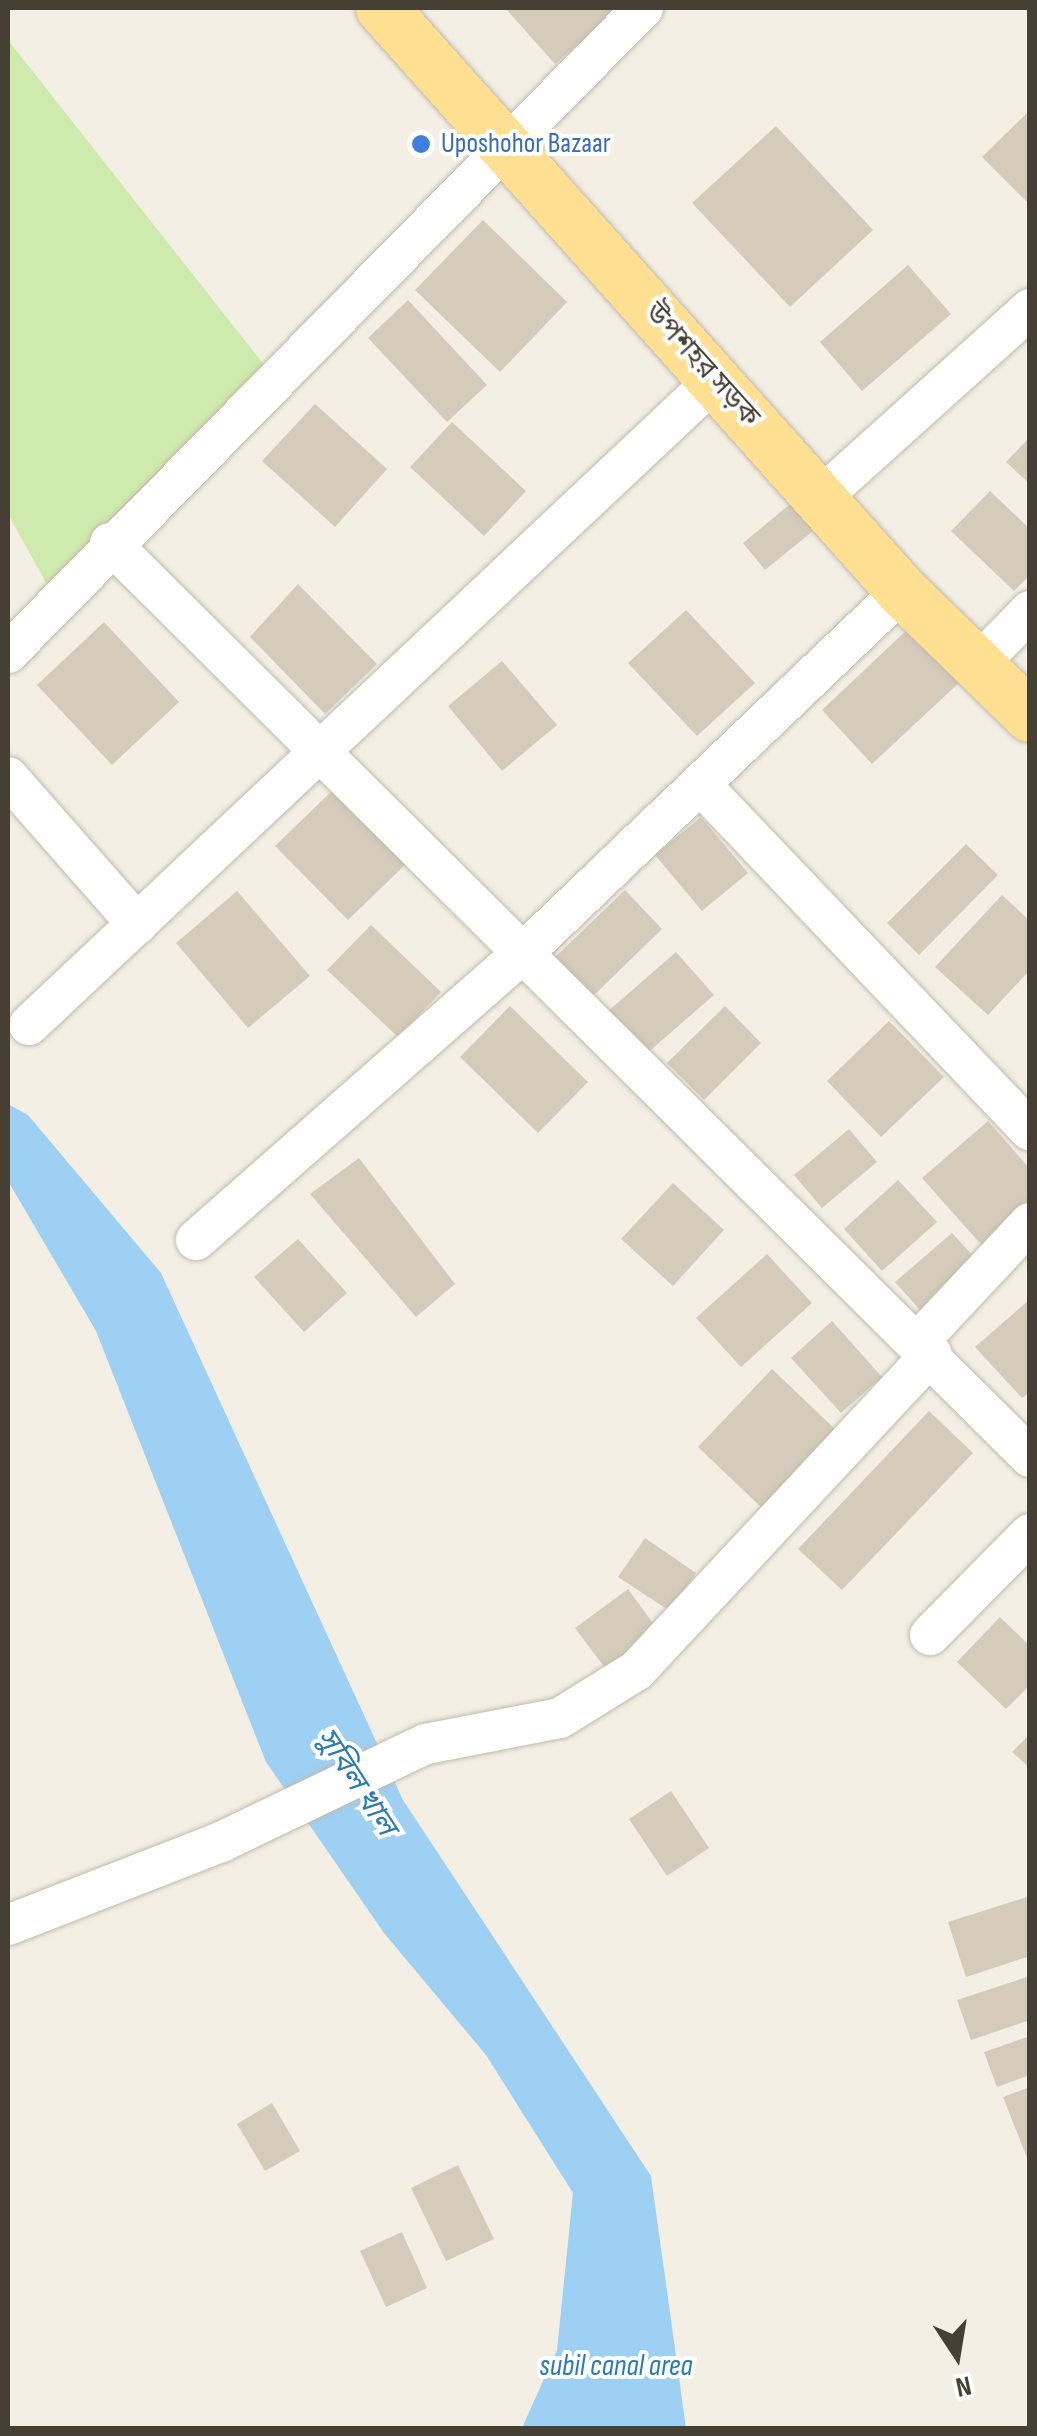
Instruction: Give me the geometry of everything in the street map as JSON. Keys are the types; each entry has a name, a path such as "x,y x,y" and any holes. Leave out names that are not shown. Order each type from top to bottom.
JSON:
{"main road":[{"name":"উপশহর সড়ক","path":"382,8 902,591 1030,716"}],"street":[{"path":"8,653 110,543 510,150 642,8"},
{"path":"820,498 1030,309"},
{"path":"29,1025 715,380"},
{"path":"110,543 522,954 925,1347 1030,1457"},
{"path":"196,1240 522,954 902,591"},
{"path":"977,664 1030,611"},
{"path":"8,777 136,924"},
{"path":"700,784 1030,1130"},
{"path":"8,1925 220,1842 426,1744 560,1718 636,1670 1030,1224"},
{"path":"930,1636 1030,1534"}],"green space":[{"path":"8,40 276,380 54,597 8,514"}],"water":[{"name":"subil canal area","path":"8,1104 28,1115 161,1273 403,1800 651,2176 686,2428 522,2428 557,2350 573,2193 486,2055 384,1933 266,1762 96,1331 8,1181"}],"building":[{"path":"505,8 620,8 555,64"},
{"path":"1030,110 1030,205 982,157"},
{"path":"776,126 873,230 790,307 692,203"},
{"path":"483,220 567,302 500,372 415,290"},
{"path":"908,265 951,314 862,391 820,342"},
{"path":"408,300 487,385 447,422 368,338"},
{"path":"315,404 387,469 335,527 262,461"},
{"path":"452,422 526,491 484,536 410,467"},
{"path":"1030,437 1030,484 1006,462"},
{"path":"806,491 829,518 765,570 743,543"},
{"path":"990,491 1030,529 1030,575 1014,591 951,531"},
{"path":"298,584 377,664 325,714 250,637"},
{"path":"686,610 755,683 697,736 628,663"},
{"path":"104,622 179,702 112,765 37,685"},
{"path":"910,627 961,681 872,764 822,710"},
{"path":"502,661 557,725 502,771 448,706"},
{"path":"336,787 409,861 348,920 275,846"},
{"path":"701,817 748,873 702,911 655,855"},
{"path":"966,844 998,875 919,955 887,923"},
{"path":"625,890 662,929 589,1000 551,961"},
{"path":"237,891 310,976 248,1028 176,943"},
{"path":"1002,895 1030,921 1030,970 988,1015 935,967"},
{"path":"371,925 441,992 398,1037 327,970"},
{"path":"676,952 714,995 645,1055 607,1012"},
{"path":"510,1006 588,1082 538,1133 460,1057"},
{"path":"725,1006 761,1043 704,1100 667,1063"},
{"path":"889,1021 944,1077 881,1137 827,1081"},
{"path":"988,1121 1030,1169 1030,1210 985,1249 922,1178"},
{"path":"849,1129 877,1162 822,1208 794,1175"},
{"path":"359,1158 455,1284 416,1317 310,1194"},
{"path":"898,1180 937,1222 882,1271 844,1229"},
{"path":"673,1183 724,1230 673,1286 621,1239"},
{"path":"952,1233 986,1270 929,1320 895,1282"},
{"path":"298,1239 347,1293 304,1332 254,1277"},
{"path":"767,1254 812,1303 741,1367 696,1318"},
{"path":"1030,1299 1030,1392 1022,1398 975,1347"},
{"path":"832,1321 882,1377 841,1413 791,1358"},
{"path":"772,1369 838,1432 764,1510 698,1447"},
{"path":"929,1411 973,1453 842,1590 798,1549"},
{"path":"645,1538 696,1573 670,1611 618,1577"},
{"path":"628,1589 663,1637 611,1676 575,1628"},
{"path":"1000,1617 1030,1646 1030,1685 1006,1709 957,1662"},
{"path":"1030,1734 1030,1768 1012,1752"},
{"path":"671,1791 709,1848 667,1876 629,1819"},
{"path":"1030,1896 1030,1956 966,1977 948,1922"},
{"path":"1030,1976 1030,2020 971,2040 957,2000"},
{"path":"1030,2036 1030,2075 997,2087 984,2052"},
{"path":"1030,2087 1030,2163 1029,2163 1003,2097"},
{"path":"272,2103 300,2151 265,2171 237,2124"},
{"path":"458,2165 494,2239 446,2261 411,2188"},
{"path":"402,2232 427,2288 386,2307 360,2251"}],"place":[{"name":"Uposhohor Bazaar","path":"421,144"}],"water label":[{"name":"সুবিল খাল","path":"356,1782"}]}
